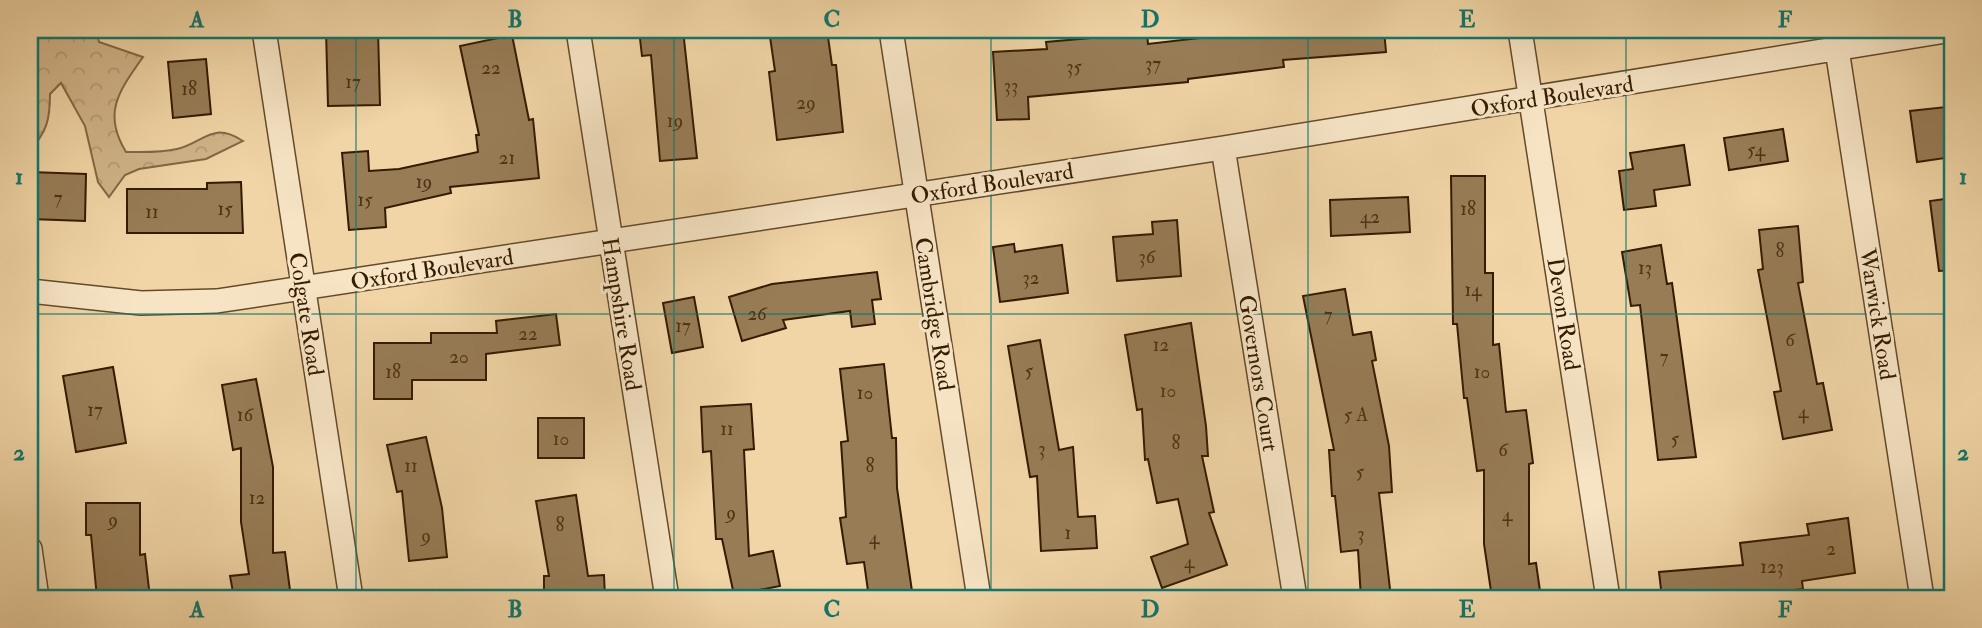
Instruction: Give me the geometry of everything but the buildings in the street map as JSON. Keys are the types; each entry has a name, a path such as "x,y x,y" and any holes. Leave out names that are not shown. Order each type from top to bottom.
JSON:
{"street":[{"name":"Colgate Road","path":"264,30 351,598"},
{"name":"Hampshire Road","path":"578,30 667,598"},
{"name":"Cambridge Road","path":"891,30 979,598"},
{"name":"Devon Road","path":"1520,30 1608,598"},
{"name":"Oxford Boulevard","path":"30,291 141,303 217,301 1531,99 1835,39 1952,30"},
{"name":"Warwick Road","path":"1835,39 1922,598"},
{"name":"Governors Court","path":"1223,148 1295,598"},
{"path":"30,549 37,598"}],"green space":[{"path":"30,30 96,30 99,42 143,57 116,103 115,125 126,152 177,149 216,133 232,135 243,141 206,159 139,169 125,175 109,197 98,182 85,126 61,83 50,94 46,125 30,150 30,85 36,76 30,77"}]}
